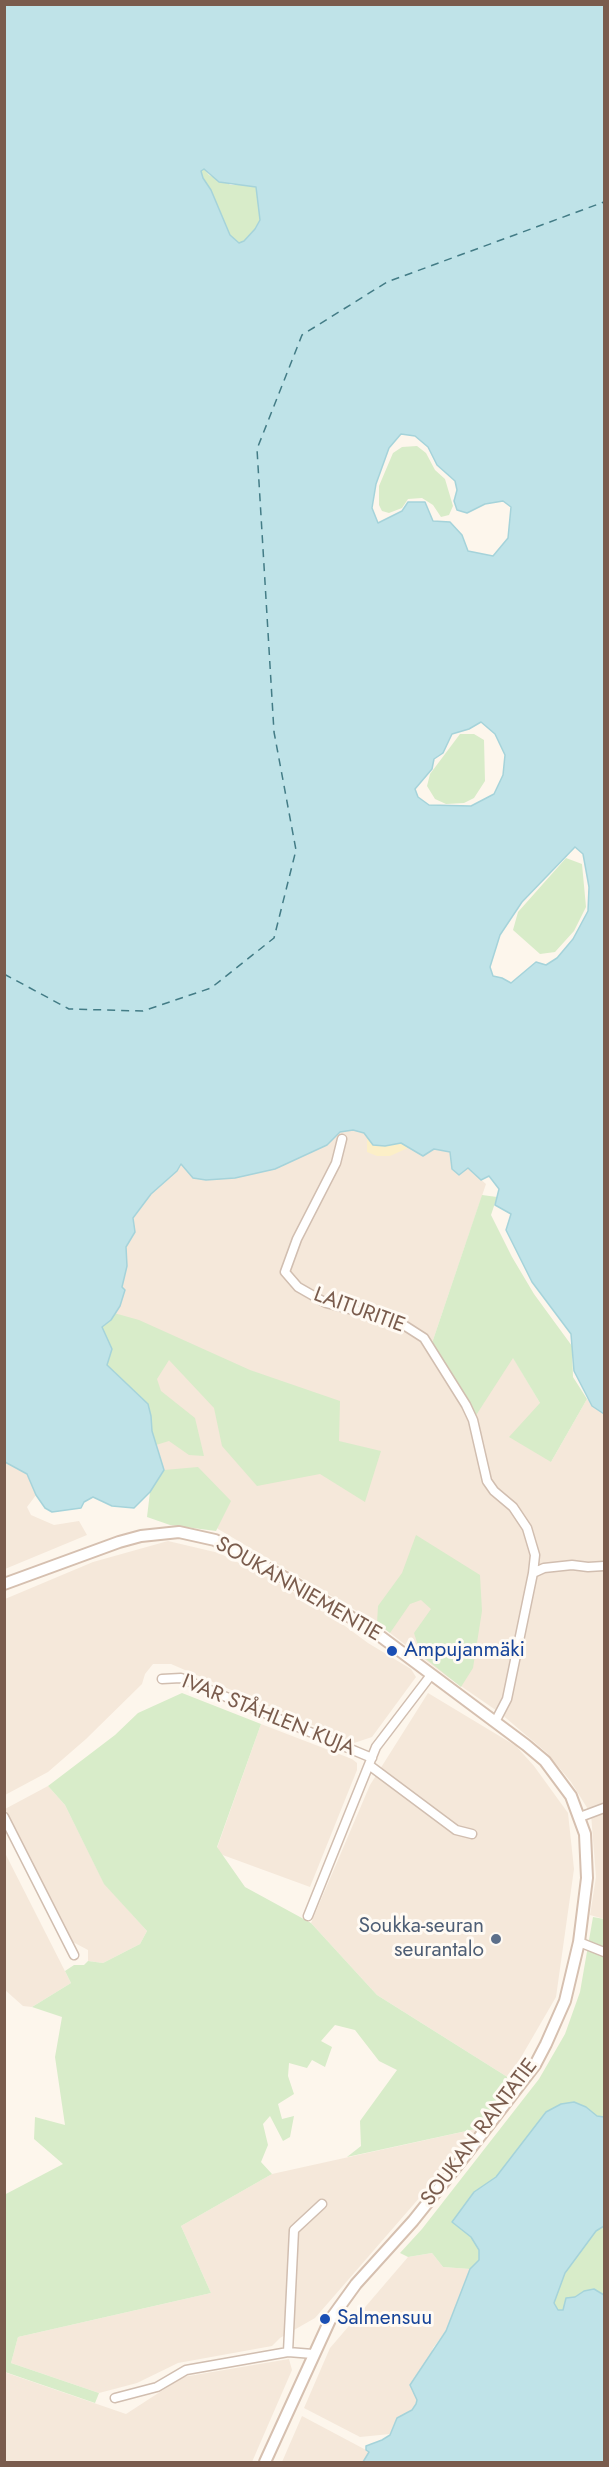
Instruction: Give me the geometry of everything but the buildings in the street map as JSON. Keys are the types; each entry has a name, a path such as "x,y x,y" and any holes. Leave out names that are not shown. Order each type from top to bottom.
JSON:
{"street":[{"name":"LAITURITIE","path":"342,1139 336,1163 297,1239 285,1272 298,1287 326,1303 399,1322 424,1338 473,1420 487,1480 494,1491 513,1507 527,1528 535,1555 533,1573"},
{"name":"SOUKANNIEMENTIE","path":"4,1584 141,1536 163,1532 195,1534 222,1543 295,1583 372,1630 526,1745 555,1773"},
{"path":"495,1722 507,1699 514,1673 533,1573 543,1568 572,1564 588,1567 604,1566"},
{"path":"308,1916 381,1740 431,1675"},
{"name":"IVAR STÅHLEN KUJA","path":"162,1679 181,1677 370,1762 456,1830 472,1833"},
{"name":"SOUKAN RANTATIE","path":"265,2463 330,2320 356,2284 414,2221 535,2065 565,2001 579,1942 588,1855 580,1817 571,1796 555,1773"},
{"path":"580,1817 604,1808"},
{"path":"4,1817 74,1955"},
{"path":"579,1942 604,1952"},
{"path":"288,2352 294,2230 322,2204"},
{"path":"116,2398 146,2391 186,2370 288,2352 313,2354"}],"shaded area":[{"path":"353,1130 364,1133 369,1138 410,1147 423,1156 434,1148 450,1152 452,1169 459,1175 468,1168 486,1184 431,1346 513,1357 540,1403 551,1462 587,1399 604,1414 604,1919 590,1915 596,1877 591,1814 571,1782 547,1753 500,1713 445,1675 377,1623 218,1529 164,1470 114,1313 120,1306 124,1291 122,1287 127,1266 126,1247 135,1232 133,1219 151,1194 182,1164 193,1178 206,1180 235,1178 275,1169 326,1145 340,1132"},
{"path":"5,1462 27,1474 36,1495 27,1507 31,1515 54,1525 79,1521 87,1535 5,1569"},
{"path":"168,1541 219,1553 273,1580 326,1612 368,1643 411,1669 416,1677 372,1737 354,1743 171,1664 153,1664 145,1674 142,1684 86,1739 48,1772 5,1795 5,1599 93,1562"},
{"path":"428,1693 516,1746 534,1766 568,1813 574,1869 556,1997 509,2078 377,1995 311,1923 370,1785"},
{"path":"261,1724 352,1759 357,1763 357,1770 310,1887 220,1854 217,1848"},
{"path":"48,1786 65,1805 104,1883 147,1931 140,1944 103,1963 88,1961 88,1950 69,1940 5,1809"},
{"path":"4,1851 71,1983 32,2007 23,2006 5,1990"},
{"path":"480,2128 315,2318 280,2338 272,2346 178,2363 137,2383 99,2393 11,2363 18,2337 211,2293 181,2226 272,2174"},
{"path":"432,2253 443,2267 470,2269 446,2331 433,2348 416,2404 412,2410 397,2418 390,2434 360,2437 304,2408 330,2348 408,2257"},
{"path":"289,2359 292,2370 252,2462 5,2462 4,2372 126,2414 183,2377"},
{"path":"302,2416 366,2450 369,2452 368,2456 363,2462 282,2462"}],"green space":[{"path":"204,169 209,175 231,185 256,187 260,220 244,241 239,243 230,236 211,190 203,178 201,170"},
{"path":"417,446 426,453 435,470 445,479 453,506 449,515 441,517 433,505 422,498 408,499 402,508 389,513 382,511 379,505 379,486 393,453 402,447"},
{"path":"460,734 474,734 484,740 485,781 474,798 464,803 446,804 435,799 427,786 430,774"},
{"path":"566,858 582,864 586,907 574,931 555,952 540,954 513,930 518,912"},
{"path":"482,1195 497,1197 491,1215 534,1294 572,1346 573,1377 587,1399 551,1462 509,1437 540,1403 513,1358 473,1420 431,1346"},
{"path":"114,1313 139,1320 250,1370 340,1401 339,1441 381,1451 365,1502 320,1474 257,1486 222,1446 214,1408 169,1360 157,1379 161,1391 195,1418 204,1456 189,1455 169,1441 156,1445 148,1404 107,1365 108,1339 102,1327 111,1320"},
{"path":"198,1467 231,1501 216,1531 170,1525 147,1517 150,1492 164,1470"},
{"path":"416,1535 480,1575 482,1611 473,1668 461,1687 421,1655 414,1633 431,1609 421,1600 410,1604 390,1633 377,1623 378,1606 402,1573"},
{"path":"182,1693 261,1724 217,1847 245,1887 311,1923 377,1995 509,2078 480,2128 347,2157 361,2146 360,2121 397,2070 379,2061 355,2030 335,2025 321,2041 332,2047 325,2067 312,2060 307,2068 289,2063 288,2076 294,2094 278,2104 282,2119 294,2116 290,2137 283,2141 270,2116 263,2124 268,2145 261,2162 272,2174 181,2226 211,2293 18,2337 11,2363 99,2393 95,2403 5,2372 4,2195 63,2164 34,2139 35,2117 65,2125 55,2057 62,2017 32,2007 71,1983 65,1971 74,1965 84,1965 88,1961 103,1963 140,1944 147,1931 104,1884 65,1805 48,1786 115,1735 138,1713"},
{"path":"593,1917 604,1919 604,2371 479,2261 470,2269 443,2267 432,2253 408,2257 400,2253 422,2229 539,2079 565,2034 580,1992"}],"sand":[{"path":"367,1136 385,1146 401,1143 410,1147 390,1156 377,1156 367,1152"}],"water":[{"path":"5,4 604,5 604,1414 592,1406 574,1371 571,1334 532,1282 506,1230 511,1214 495,1205 499,1189 489,1176 481,1180 468,1168 459,1175 452,1169 450,1152 434,1149 423,1156 401,1143 385,1146 373,1145 364,1133 353,1130 340,1132 327,1145 275,1169 235,1178 206,1180 193,1178 181,1164 177,1171 151,1194 133,1218 135,1232 126,1247 127,1266 122,1287 125,1290 120,1306 111,1320 102,1327 112,1349 107,1365 148,1404 152,1431 164,1470 150,1492 134,1508 112,1506 93,1497 84,1502 81,1508 52,1512 45,1508 36,1495 27,1474 5,1462","holes":["204,169 219,182 256,187 260,220 244,241 239,243 230,235 201,171","401,434 415,436 428,447 437,465 455,481 457,490 454,501 457,510 467,513 485,504 503,501 511,507 508,538 493,556 468,551 462,535 450,522 433,521 425,502 408,502 402,511 378,523 372,508 376,484 389,448","481,722 495,734 505,755 503,775 494,794 471,806 429,805 418,797 415,789 432,769 434,759 443,753 452,734 469,729","575,847 583,854 589,887 588,911 573,939 557,958 546,965 536,962 511,983 493,976 490,967 500,935 522,902"]},
{"path":"574,2102 586,2107 597,2116 604,2117 604,2226 596,2231 565,2273 554,2303 558,2310 563,2310 566,2298 575,2297 584,2291 594,2289 604,2295 604,2462 363,2462 369,2452 366,2446 390,2435 397,2418 412,2410 416,2404 417,2400 410,2385 446,2331 470,2269 479,2260 479,2250 471,2237 452,2222 474,2192 496,2177 546,2112 561,2104"}],"ferry route":[{"path":"4,974 69,1009 143,1011 211,988 274,938 296,850 274,732 257,449 302,335 387,282 604,202"}],"place":[{"name":"Ampujanmäki","path":"392,1651"},
{"name":"Soukka-seuran seurantalo","path":"496,1939"},
{"name":"Salmensuu","path":"325,2319"}]}
